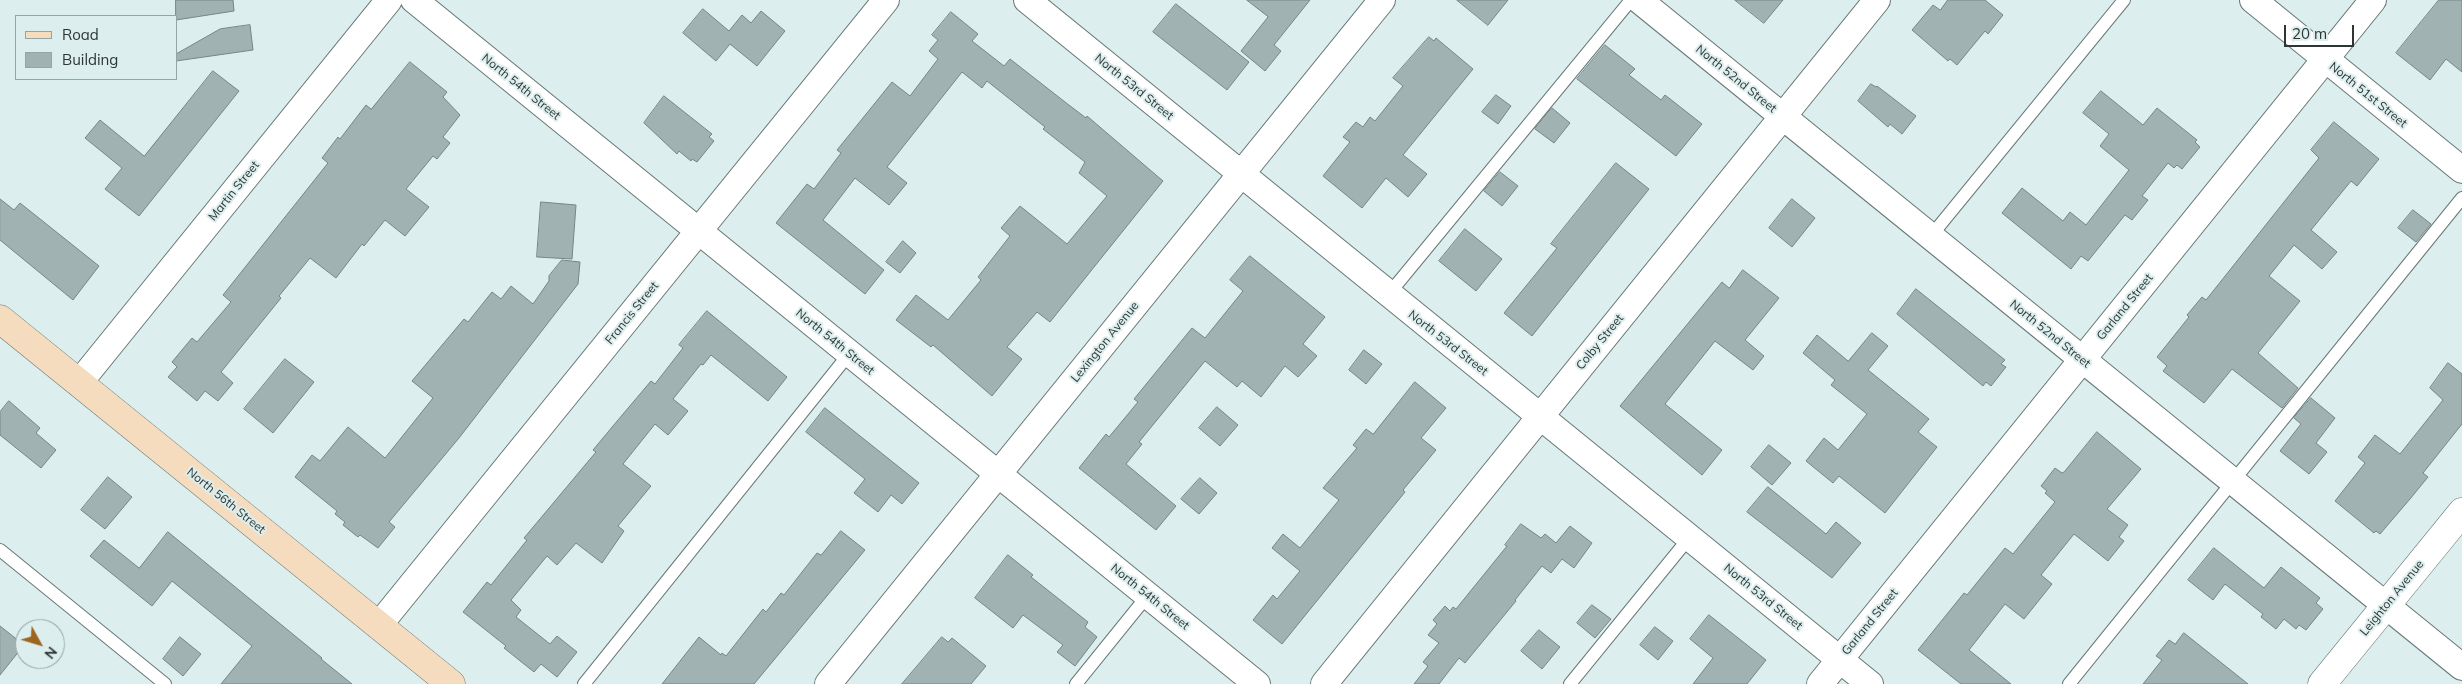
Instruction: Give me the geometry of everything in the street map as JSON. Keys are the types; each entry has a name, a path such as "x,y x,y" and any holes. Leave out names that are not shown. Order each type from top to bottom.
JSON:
{"main road":[{"name":"North 56th Street","path":"0,319 451,684"}],"street":[{"name":"Martin Street","path":"79,383 389,0"},
{"name":"North 54th Street","path":"414,0 1257,684"},
{"name":"Francis Street","path":"379,625 886,0"},
{"name":"North 53rd Street","path":"1027,0 1388,295 1541,416 1870,684"},
{"name":"Lexington Avenue","path":"828,684 1382,0"},
{"name":"North 52nd Street","path":"1639,0 2462,667"},
{"name":"Colby Street","path":"1324,684 1876,0"},
{"name":"North 51st Street","path":"2253,0 2324,60 2462,170"},
{"name":"Garland Street","path":"1820,684 2373,0"},
{"name":"Leighton Avenue","path":"2322,684 2462,512"}],"lane":[{"path":"1388,295 1632,0"},
{"path":"1931,236 2124,0"},
{"path":"2070,684 2462,198"},
{"path":"584,684 849,354"},
{"path":"1570,684 1689,538"},
{"path":"0,550 165,684"},
{"path":"1076,684 1148,596"}],"building":[{"path":"176,0 233,0 234,11 178,20 178,15 176,15"},
{"path":"1247,0 1310,0 1274,45 1281,51 1265,71 1241,51 1268,17"},
{"path":"1457,0 1508,0 1488,25"},
{"path":"1735,0 1783,0 1764,23"},
{"path":"1948,0 1985,0 2003,15 1988,34 1985,31 1957,65 1950,59 1948,61 1912,30 1933,5 1940,10"},
{"path":"2439,0 2462,0 2462,72 2446,59 2430,80 2396,53"},
{"path":"1176,4 1249,62 1227,90 1153,32"},
{"path":"703,9 729,31 742,15 751,23 761,11 785,31 757,66 730,44 716,61 683,33"},
{"path":"951,12 978,34 972,41 1004,66 1010,59 1086,118 1087,116 1163,181 1050,322 1037,312 1007,347 1022,359 992,396 933,345 931,347 896,320 916,295 948,320 981,280 978,277 1010,236 1001,228 1020,206 1067,244 1107,196 1079,173 1085,162 1043,129 1045,127 987,81 982,88 962,72 887,167 907,183 889,205 855,178 823,220 884,270 865,294 776,223 807,184 814,189 841,153 837,150 892,82 910,96 938,59 929,51 938,40 932,35"},
{"path":"250,25 253,50 178,61 178,53 220,29"},
{"path":"1429,37 1434,41 1436,38 1473,69 1403,155 1427,174 1408,197 1386,178 1362,208 1323,176 1350,142 1343,137 1356,122 1363,127 1370,117 1375,121 1403,86 1393,78"},
{"path":"1605,45 1635,69 1629,75 1661,100 1665,95 1702,124 1676,156 1577,79"},
{"path":"410,62 447,92 443,97 460,115 443,137 450,143 437,159 433,156 406,189 429,207 405,236 385,220 364,246 362,244 336,278 310,258 279,296 281,298 221,372 233,383 218,401 205,391 197,401 168,377 177,367 172,362 192,338 197,342 231,302 223,295 328,163 322,158 338,137 340,139 366,105 371,109"},
{"path":"213,71 239,91 139,216 105,189 122,168 85,138 100,120 144,156"},
{"path":"1871,84 1877,86 1916,116 1902,134 1890,124 1888,127 1858,101"},
{"path":"2101,91 2143,125 2157,108 2197,140 2195,142 2200,147 2182,169 2177,165 2174,168 2168,163 2142,196 2148,200 2132,220 2125,215 2088,261 2081,256 2071,269 2002,213 2022,188 2063,221 2070,212 2086,225 2129,170 2100,146 2109,134 2083,113"},
{"path":"1496,95 1511,106 1498,124 1482,112"},
{"path":"664,96 712,134 709,137 714,141 697,162 692,159 691,161 679,151 677,154 644,123"},
{"path":"1552,108 1570,123 1554,143 1535,129"},
{"path":"2334,122 2379,159 2357,186 2351,181 2311,230 2337,252 2322,269 2294,245 2269,276 2300,301 2258,353 2298,388 2282,408 2232,369 2204,403 2163,371 2167,366 2157,357 2189,317 2187,315 2202,297 2206,300 2319,158 2311,150"},
{"path":"1616,163 1649,189 1532,336 1504,313 1557,248 1551,244"},
{"path":"1500,172 1518,186 1502,206 1484,191"},
{"path":"0,199 14,210 20,203 99,266 73,300 0,240"},
{"path":"1792,199 1815,218 1792,247 1769,228"},
{"path":"541,202 576,205 572,259 537,257"},
{"path":"2413,210 2431,224 2416,242 2398,228"},
{"path":"1465,229 1502,259 1476,291 1439,261"},
{"path":"903,241 916,253 900,273 886,262"},
{"path":"1250,256 1325,317 1303,344 1317,356 1298,377 1285,366 1261,397 1242,381 1237,387 1205,361 1139,442 1142,444 1126,464 1176,506 1156,530 1079,468 1106,434 1109,437 1138,402 1134,399 1192,328 1205,338 1243,291 1230,280"},
{"path":"562,260 580,262 578,284 459,438 389,522 395,527 378,548 360,535 358,537 343,525 345,522 335,514 337,511 295,477 312,455 320,461 348,427 385,458 433,398 412,381 464,319 468,322 492,292 501,299 511,286 533,304 549,281 549,276"},
{"path":"1743,270 1779,298 1745,340 1764,356 1753,370 1715,341 1665,404 1722,450 1702,475 1620,406 1722,282 1729,288"},
{"path":"1916,289 2005,360 2001,364 2006,367 1991,386 1986,382 1983,386 1897,314"},
{"path":"707,311 787,377 768,401 711,355 703,365 701,364 673,399 688,411 668,435 655,424 623,464 651,486 618,526 624,531 602,563 576,543 557,565 547,556 511,600 521,610 516,617 550,644 557,636 577,652 557,677 541,664 534,672 504,648 506,646 463,612 487,582 491,585 527,540 524,538 596,452 593,450 618,420 651,381 655,384 683,348 679,345"},
{"path":"1872,333 1888,346 1868,370 1929,419 1918,432 1937,447 1885,513 1839,476 1833,483 1806,461 1824,438 1838,450 1867,414 1831,385 1835,380 1803,353 1817,335 1848,361"},
{"path":"1364,350 1382,364 1366,384 1349,370"},
{"path":"285,359 314,382 273,433 244,409"},
{"path":"2448,363 2462,374 2462,424 2423,473 2428,477 2380,534 2376,531 2374,533 2335,501 2365,463 2358,457 2375,435 2400,454 2443,400 2430,388"},
{"path":"1415,382 1446,408 1421,438 1436,450 1403,490 1405,492 1282,644 1253,620 1273,595 1277,599 1300,571 1272,548 1283,534 1300,548 1339,500 1323,488 1357,448 1353,445 1366,429 1373,434"},
{"path":"2311,398 2335,418 2316,443 2327,452 2309,474 2280,451 2301,424 2294,418"},
{"path":"9,401 40,428 36,433 56,450 41,468 0,435 0,412"},
{"path":"1217,407 1238,425 1220,446 1199,428"},
{"path":"825,408 919,483 902,504 891,495 878,512 854,493 865,479 806,432"},
{"path":"2097,432 2141,469 2107,509 2128,525 2119,537 2124,541 2108,561 2074,534 2041,575 2052,584 2024,619 2005,604 1969,650 2011,684 1961,684 1918,650 1964,593 1967,595 2005,548 2013,554 2055,502 2045,493 2047,491 2041,486 2055,468 2062,473 2064,472"},
{"path":"1769,445 1791,463 1772,485 1751,467"},
{"path":"108,477 132,497 105,529 81,510"},
{"path":"1200,478 1217,493 1199,514 1181,499"},
{"path":"1768,487 1826,534 1836,522 1861,543 1832,578 1747,512"},
{"path":"1521,524 1541,538 1545,534 1556,543 1570,526 1592,543 1574,568 1562,559 1551,573 1542,566 1465,663 1459,658 1439,684 1414,684 1428,666 1423,662 1439,643 1428,635 1437,624 1433,620 1445,606 1450,611 1453,607 1456,609 1507,546 1505,545"},
{"path":"841,531 865,550 754,684 662,684 699,637 721,655 722,653 726,656 763,609 766,612 781,593 784,595 817,553 821,555"},
{"path":"168,532 352,684 221,684 252,646 172,581 152,606 90,556 104,540 139,568"},
{"path":"2214,548 2264,588 2281,567 2320,598 2316,603 2323,609 2306,630 2299,625 2296,629 2284,619 2276,629 2261,617 2263,614 2225,584 2213,600 2188,580"},
{"path":"1008,555 1033,575 1031,577 1088,622 1085,627 1097,637 1075,666 1057,652 1063,645 1023,615 1013,628 975,598"},
{"path":"1592,605 1611,619 1595,638 1577,623"},
{"path":"1709,615 1766,660 1747,684 1693,684 1713,658 1690,639"},
{"path":"0,626 15,638 15,656 0,675"},
{"path":"1655,627 1673,641 1658,660 1640,645"},
{"path":"1539,630 1560,647 1542,669 1521,651"},
{"path":"2184,633 2248,684 2143,684 2162,660 2156,656 2169,640 2175,644"},
{"path":"180,637 201,654 183,676 163,659"},
{"path":"942,637 948,642 952,638 986,666 971,684 902,684"}]}
